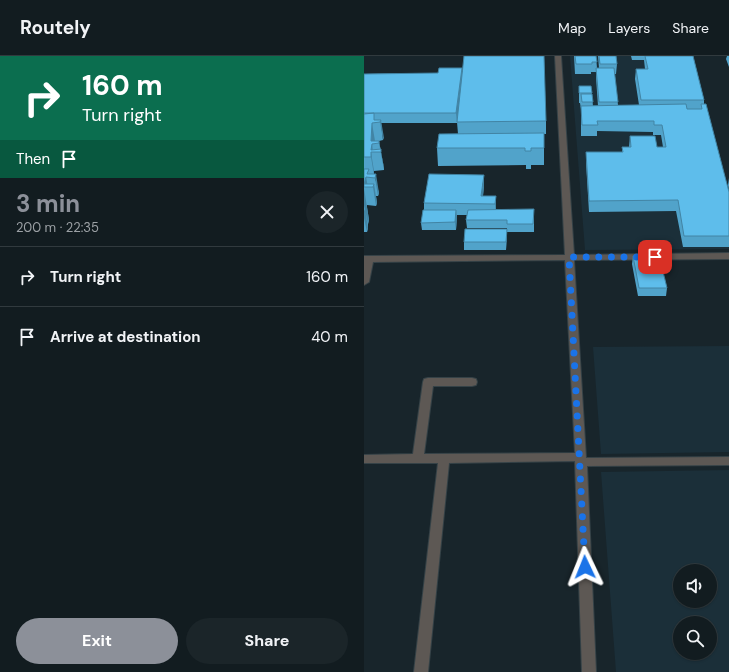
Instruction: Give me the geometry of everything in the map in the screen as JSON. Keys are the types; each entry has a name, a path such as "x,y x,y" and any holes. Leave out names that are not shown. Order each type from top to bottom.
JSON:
{"street":[{"path":"558,56 590,672"},
{"path":"364,282 366,259 729,256"},
{"path":"418,458 428,382 472,382"},
{"path":"421,672 444,458"},
{"path":"364,459 444,458 729,461"}],"shaded area":[{"path":"570,56 691,56 726,184 729,184 729,249 585,250"},
{"path":"729,346 729,452 601,454 593,347"},
{"path":"729,470 729,672 616,672 601,472"}],"building":[{"path":"464,56 544,56 546,121 457,122"},
{"path":"575,56 596,56 597,62 592,62 592,64 576,64"},
{"path":"599,56 616,56 617,64 600,64"},
{"path":"645,56 693,56 704,100 641,100 636,69 648,69"},
{"path":"439,68 462,68 456,113 364,113 364,74 438,73"},
{"path":"596,68 614,68 618,102 599,102"},
{"path":"579,86 591,86 592,93 579,93"},
{"path":"581,94 592,94 593,102 582,102"},
{"path":"686,104 687,109 702,109 701,104 706,104 729,192 729,236 684,236 678,200 589,201 586,152 623,152 622,147 631,147 630,136 655,136 657,147 666,147 662,125 654,125 654,121 597,121 598,125 582,125 581,106"},
{"path":"374,113 374,120 381,120 380,122 372,123 371,141 379,141 379,143 372,144 371,150 381,149 381,152 371,152 371,157 364,157 364,114"},
{"path":"544,133 544,148 531,148 531,151 525,151 525,148 437,148 439,134"},
{"path":"364,169 369,169 367,174 376,174 375,178 366,177 364,184"},
{"path":"429,174 484,175 481,196 496,196 495,204 424,203"},
{"path":"364,184 374,184 373,187 364,187"},
{"path":"534,209 533,224 507,224 507,220 466,220 468,210"},
{"path":"423,210 456,210 455,222 421,223"},
{"path":"465,229 507,229 506,242 464,242"},
{"path":"659,255 667,288 639,288 633,256"}],"route":[{"path":"585,567 569,257 655,257"}]}
